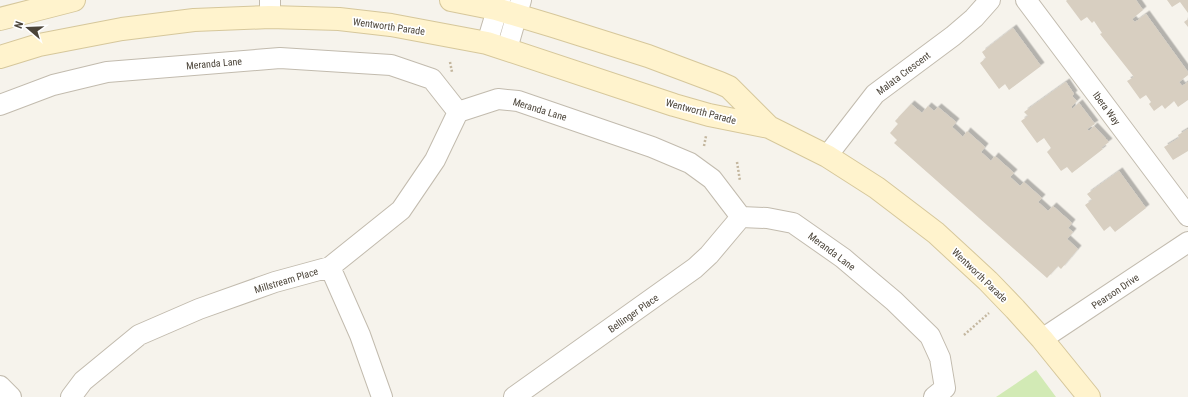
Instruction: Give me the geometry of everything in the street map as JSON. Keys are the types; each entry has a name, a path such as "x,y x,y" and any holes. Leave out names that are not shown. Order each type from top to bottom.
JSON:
{"street":[{"path":"0,19 28,10 74,0"},
{"name":"Wentworth Parade","path":"451,0 508,6 648,56 728,87 769,127"},
{"name":"Malata Crescent","path":"827,156 875,94 953,36 974,18 990,0"},
{"name":"Ibera Way","path":"1026,0 1188,216"},
{"path":"497,46 508,6"},
{"name":"Wentworth Parade","path":"0,56 39,45 122,29 194,20 270,8 376,24 497,46 674,105 709,115 769,127 827,156 877,188 936,233 988,280 1042,339 1089,397"},
{"name":"Meranda Lane","path":"0,106 53,84 107,72 280,58 391,65 432,79 458,112 498,99 509,99 652,147 690,163 712,179 741,217 767,218 793,223 843,258 894,301 930,336 940,358 940,392"},
{"name":"Millstream Place","path":"71,397 83,381 139,334 199,309 261,287 330,267 401,210 435,160 458,112"},
{"name":"Bellinger Place","path":"514,397 695,268 709,255 741,217"},
{"name":"Pearson Drive","path":"1042,339 1188,242"},
{"path":"330,267 360,335 382,397"},
{"path":"0,386 11,397"}],"path":[{"path":"737,162 741,183"},
{"path":"964,335 990,312"}],"green space":[{"path":"1036,370 1056,397 996,397"}],"building":[{"path":"1136,0 1143,10 1132,19 1135,22 1146,14 1188,72 1188,75 1179,82 1182,86 1188,82 1188,100 1178,107 1174,101 1165,109 1162,105 1154,111 1149,104 1151,102 1146,95 1140,99 1127,81 1134,77 1100,34 1102,33 1094,21 1092,23 1087,17 1081,21 1066,1"},
{"path":"1167,0 1188,0 1188,13 1180,2 1172,7"},
{"path":"1188,19 1188,27 1184,22"},
{"path":"1013,28 1041,66 1009,90 1005,84 999,89 980,63 986,58 982,52"},
{"path":"1066,82 1074,94 1072,96 1077,101 1072,106 1072,109 1079,103 1095,124 1087,129 1089,131 1094,126 1109,142 1101,148 1103,149 1072,173 1067,167 1061,171 1047,152 1051,148 1044,138 1037,143 1021,121 1028,116 1024,112"},
{"path":"911,104 922,113 928,106 934,111 938,107 956,122 952,127 963,137 967,131 985,147 981,152 991,161 995,156 1014,173 1010,177 1020,186 1024,182 1042,198 1038,202 1048,211 1053,206 1072,223 1068,228 1073,232 1067,239 1078,249 1061,269 1058,266 1047,278 894,143 897,140 890,133 898,124 895,121"},
{"path":"1188,129 1188,151 1173,160 1164,147 1179,138 1178,135"},
{"path":"1119,171 1146,208 1115,232 1110,226 1104,231 1085,205 1092,200 1087,194"}]}
